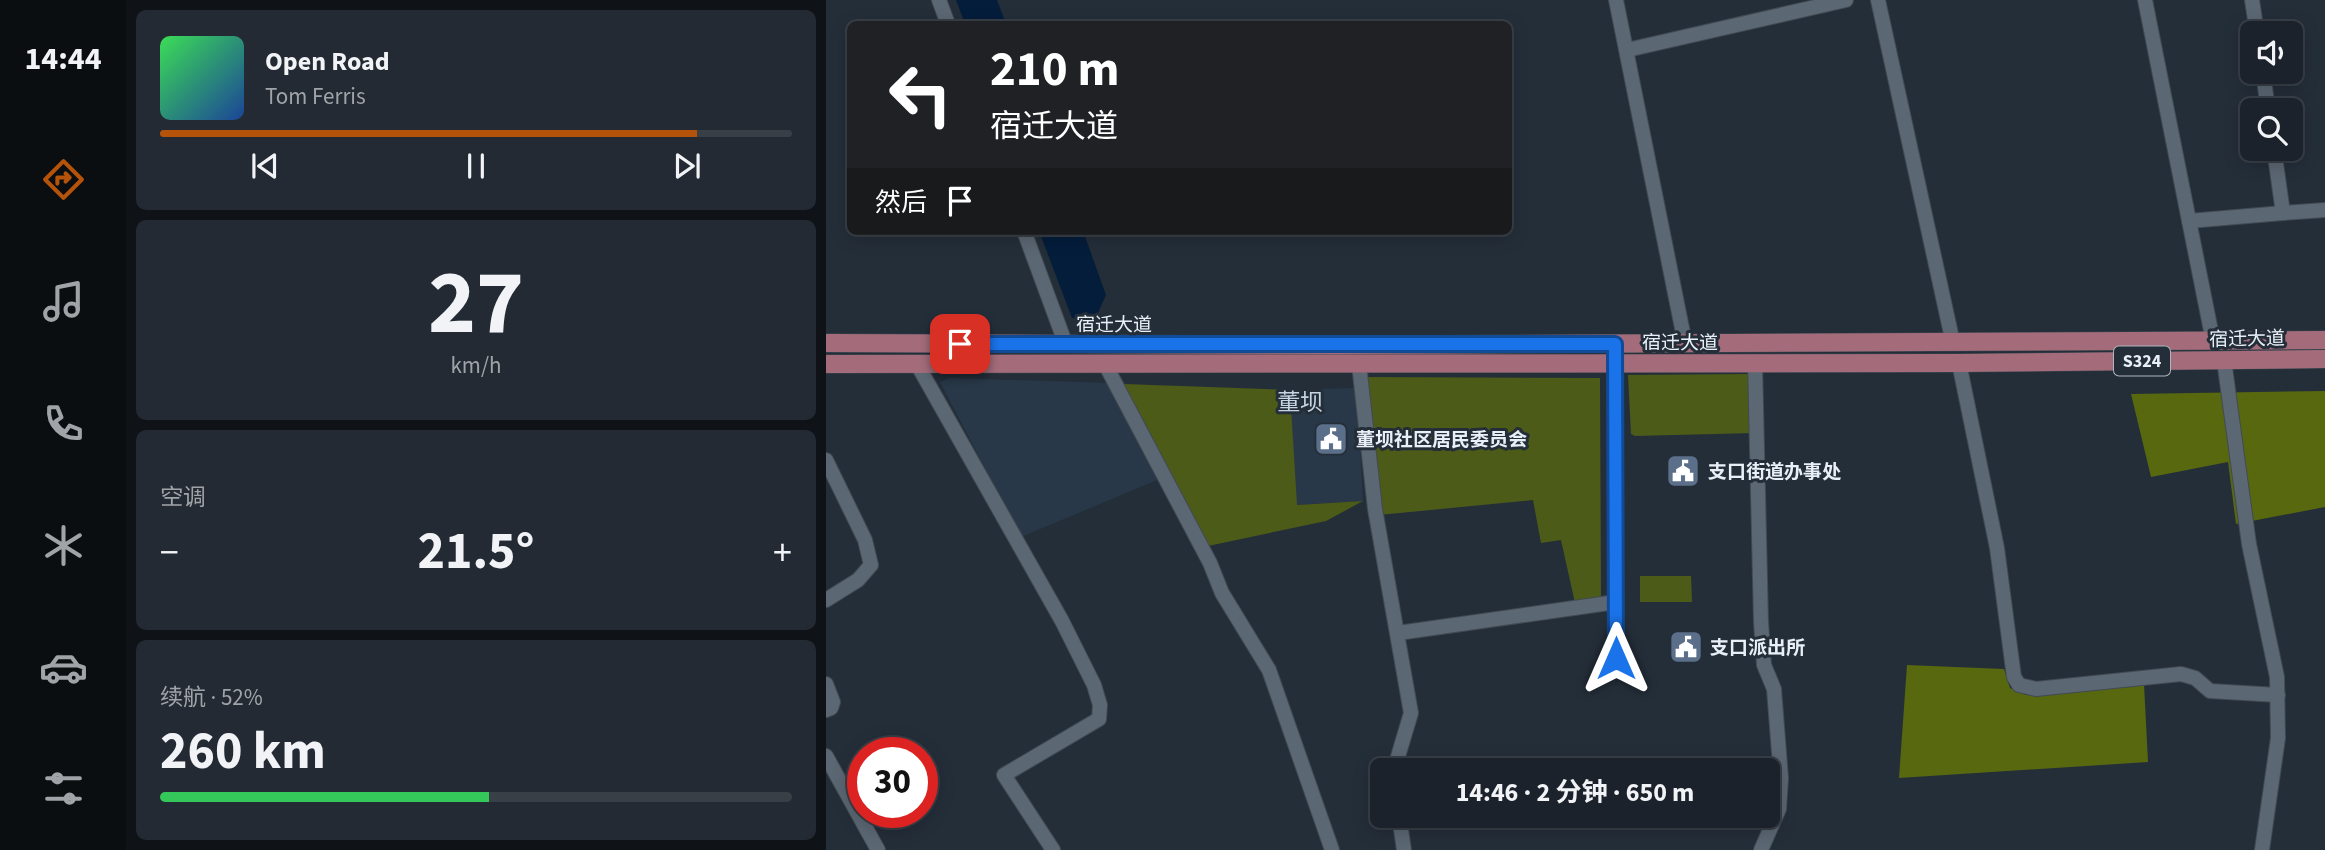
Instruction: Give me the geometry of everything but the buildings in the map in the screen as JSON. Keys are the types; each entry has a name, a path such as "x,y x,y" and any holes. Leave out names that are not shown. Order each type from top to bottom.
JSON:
{"main road":[{"name":"宿迁大道","path":"826,343 1615,344 2325,340"},
{"name":"宿迁大道","path":"826,364 1959,363 2325,359"}],"street":[{"path":"939,0 947,21"},
{"path":"1616,0 1685,343"},
{"path":"1627,50 1846,0"},
{"path":"1878,0 1953,343"},
{"path":"2145,0 2213,341"},
{"path":"2252,0 2255,21"},
{"path":"2276,161 2283,213"},
{"path":"2189,221 2325,209"},
{"path":"1025,235 1066,345"},
{"path":"1615,344 1616,658"},
{"path":"2224,360 2249,544 2278,695 2278,738 2262,850"},
{"path":"1105,363 1210,563 1222,593 1269,670 1332,850"},
{"path":"1755,363 1761,622 1764,665 1774,689 1781,778 1779,809 1761,850"},
{"path":"1959,363 1997,548 2014,677 2019,685 2036,689 2181,674 2195,678 2210,691 2278,695"},
{"path":"917,364 1057,612 1094,685 1100,705 1099,719 1004,775 1053,850"},
{"path":"1359,364 1375,509 1411,713 1398,758"},
{"path":"826,460 868,547 871,565 858,580 826,600"},
{"path":"1398,633 1616,602"},
{"path":"826,684 833,702 831,708 826,710"},
{"path":"826,756 878,850"},
{"path":"1401,828 1404,850"}],"shaded area":[{"path":"949,378 1107,383 1157,480 1021,537 940,382"},
{"path":"1357,388 1363,501 1296,505 1290,390"}],"green space":[{"path":"1752,374 1755,433 1631,434 1628,375"},
{"path":"1364,377 1600,378 1601,599 1575,603 1561,540 1541,543 1533,500 1379,515"},
{"path":"1124,384 1290,390 1297,505 1363,501 1326,521 1208,546"},
{"path":"2325,391 2325,507 2236,524 2228,462 2151,477 2131,394"},
{"path":"1640,576 1691,576 1692,602 1640,602"},
{"path":"1907,665 2004,669 2010,688 2026,695 2144,684 2148,762 1899,778"}],"water":[{"path":"956,0 997,0 1005,21 964,21"},
{"path":"1041,235 1084,235 1106,295 1097,315 1072,318"}],"place":[{"name":"董坝社区居民委员会","path":"1331,439"},
{"name":"支口街道办事处","path":"1683,471"},
{"name":"支口派出所","path":"1686,647"}],"district":[{"name":"董坝","path":"1300,402"}],"route":[{"path":"960,344 1615,344 1616,658"}]}
